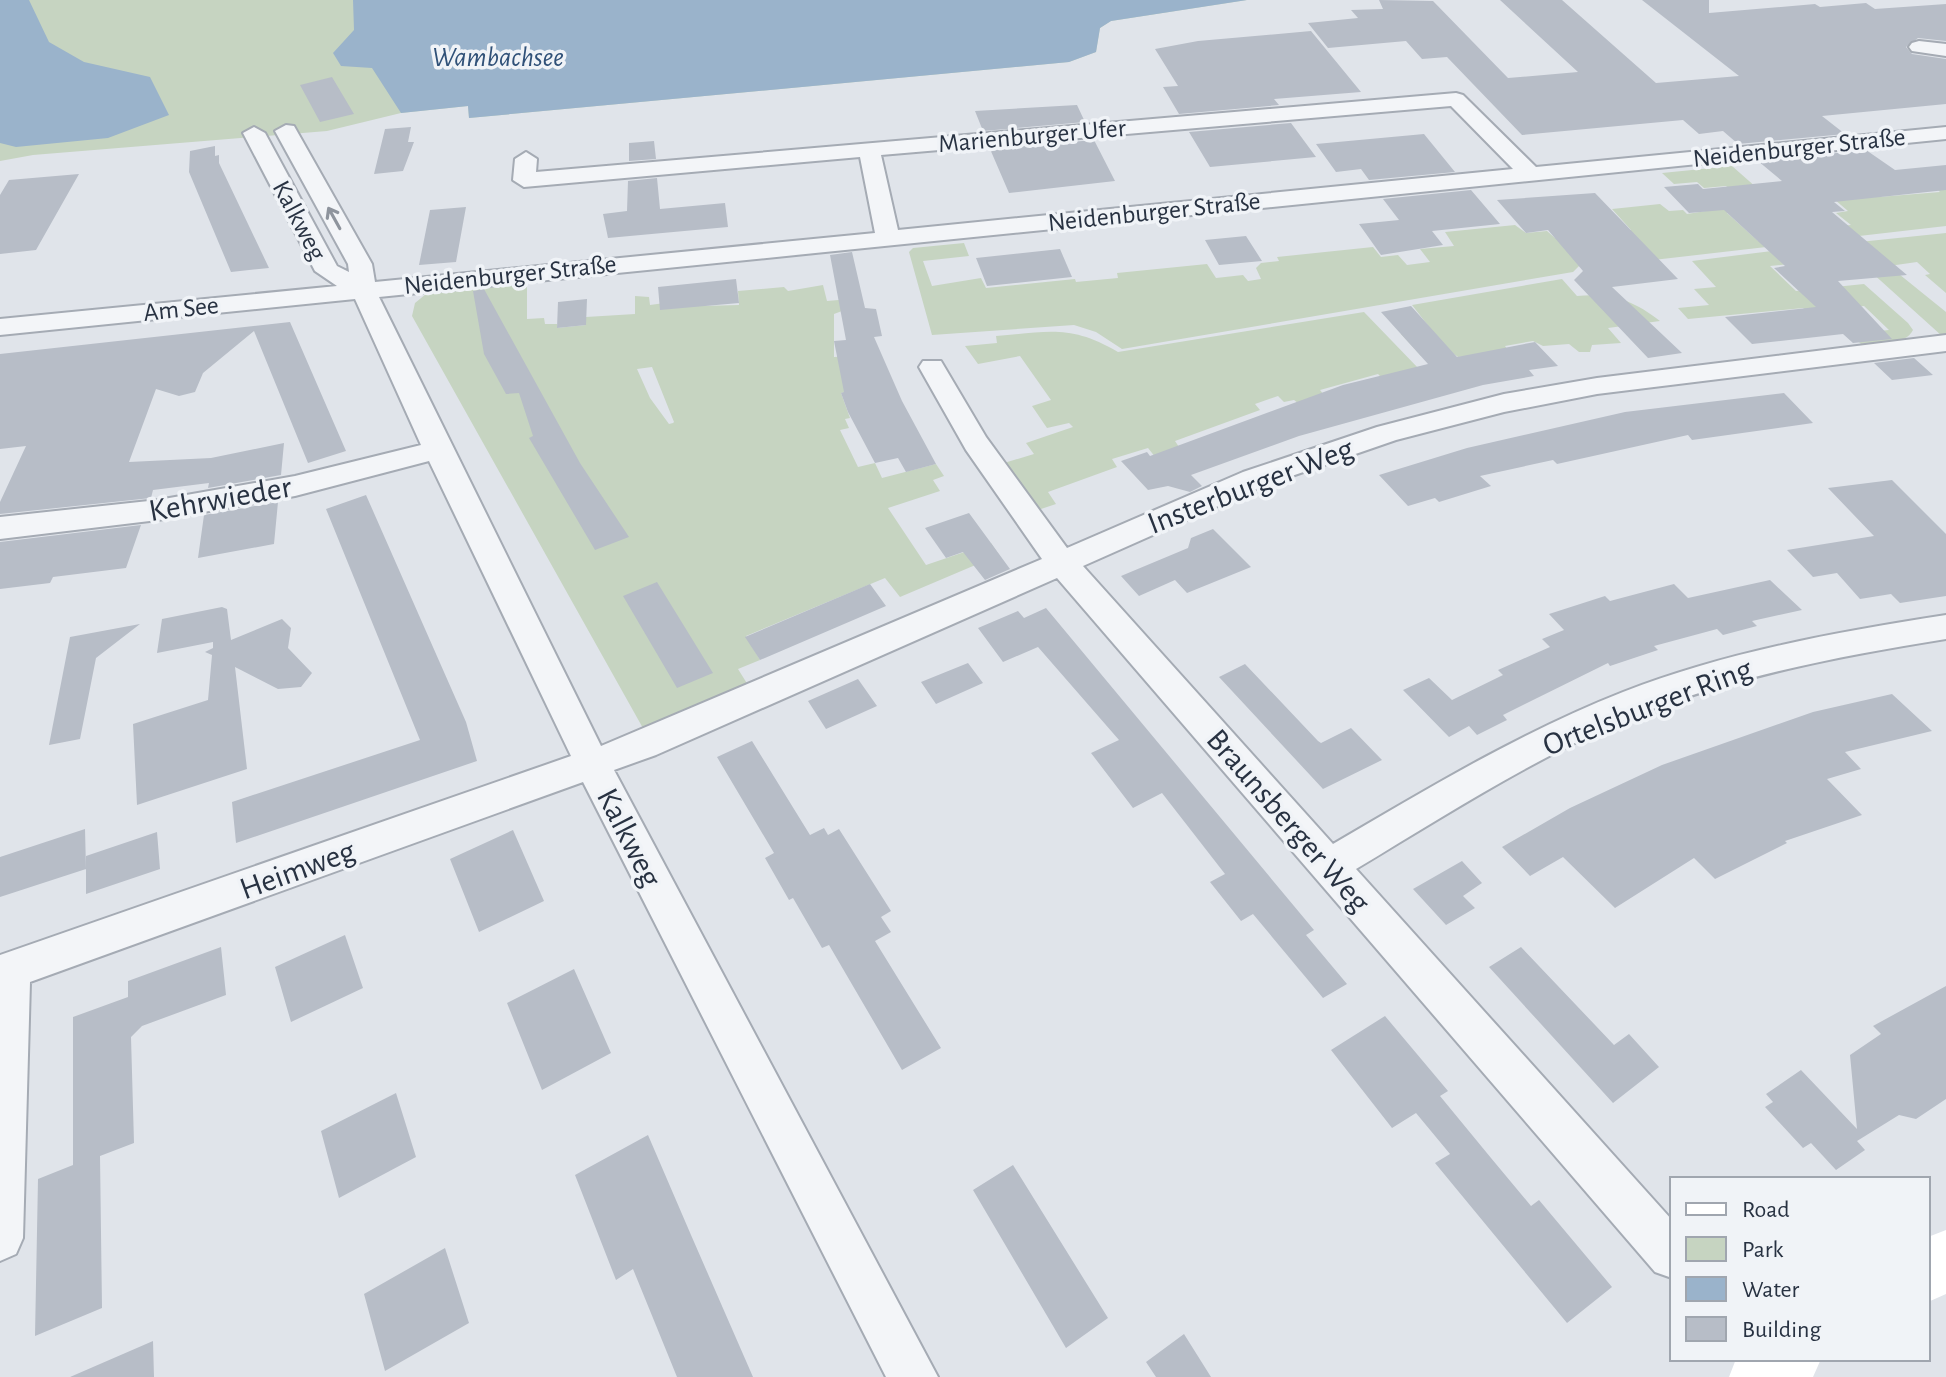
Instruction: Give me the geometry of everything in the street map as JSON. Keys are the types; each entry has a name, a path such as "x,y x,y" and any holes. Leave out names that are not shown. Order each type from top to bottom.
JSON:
{"street":[{"path":"1919,47 1946,50"},
{"name":"Marienburger Ufer","path":"526,159 524,180 1456,99 1530,174"},
{"name":"Kalkweg","path":"286,131 360,264 363,289 437,450 593,764 913,1377"},
{"name":"Kalkweg","path":"254,133 327,271 363,289"},
{"name":"Neidenburger Straße","path":"363,289 1946,133"},
{"path":"869,150 888,237"},
{"name":"Am See","path":"0,327 363,289"},
{"name":"Insterburger Weg","path":"593,764 658,739 1253,479 1387,433 1504,403 1597,386 1944,345"},
{"name":"Braunsberger Weg","path":"932,367 947,398 1000,480 1061,562 1670,1253"},
{"name":"Kehrwieder","path":"0,528 158,510 295,486 437,450"},
{"name":"Ortelsburger Ring","path":"1329,866 1510,759 1597,717 1705,679 1784,656 1946,627"},
{"name":"Heimweg","path":"5,972 593,764"},
{"path":"0,1238 5,972"}],"green space":[{"path":"0,0 1247,0 1111,21 1100,28 1096,52 1069,62 469,118 468,106 401,113 327,131 33,155 0,161"},
{"path":"1732,166 1774,203 1748,206 1726,186 1704,188 1697,182 1674,184 1662,173"},
{"path":"1946,186 1946,226 1833,239 1821,228 1851,225 1836,213 1848,211 1827,193 1879,197 1940,192 1935,187"},
{"path":"1660,204 1669,211 1683,210 1687,214 1731,207 1727,213 1758,241 1769,240 1775,246 1636,262 1585,260 1573,272 1122,349 1096,332 1074,325 932,335 909,252 913,248 964,243 969,256 923,261 932,286 981,278 986,288 1075,279 1076,282 1118,278 1117,273 1207,264 1216,278 1243,275 1248,281 1261,279 1256,268 1261,263 1279,261 1277,257 1373,247 1381,257 1398,255 1407,265 1430,262 1420,249 1454,246 1445,232 1515,225 1526,233 1547,231 1555,238 1631,230 1612,209"},
{"path":"1946,233 1946,293 1925,275 1930,274 1917,262 1889,266 1946,312 1946,335 1942,336 1840,244"},
{"path":"1819,245 1799,263 1770,266 1796,291 1864,284 1908,323 1913,330 1909,335 1890,343 1861,344 1851,334 1889,330 1864,306 1826,310 1820,323 1803,308 1688,319 1678,308 1709,305 1694,289 1716,287 1692,261"},
{"path":"1562,279 1577,296 1621,300 1660,321 1608,328 1621,343 1592,345 1590,352 1579,352 1569,344 1543,346 1533,341 1505,346 1509,352 1458,357 1450,351 1421,356 1401,334 1430,328 1412,305"},
{"path":"527,284 527,319 544,318 545,324 557,324 557,328 586,325 586,317 635,314 635,296 649,297 650,305 701,298 702,306 739,305 738,291 784,287 788,291 823,285 827,301 850,299 850,308 834,314 834,357 852,356 864,388 841,393 850,418 845,419 849,428 840,430 858,467 875,463 882,478 936,464 944,476 933,480 940,491 888,508 926,565 991,543 999,555 900,597 885,578 746,636 760,660 738,669 748,685 644,730 412,316 415,303 426,294","holes":["652,367 674,422 669,424 650,398 637,369"]},
{"path":"1364,312 1419,369 1383,379 1378,374 1320,390 1332,405 1311,413 1294,400 1284,402 1278,396 1255,404 1260,410 1175,441 1181,450 1156,458 1148,448 1112,459 1117,467 1048,492 1056,504 1038,510 1004,463 1034,454 1026,443 1073,427 1069,423 1047,428 1032,406 1051,400 1020,356 978,364 965,346 997,343 996,336 1059,332 1086,337 1118,352"}],"water":[{"path":"0,0 29,0 49,42 84,62 150,77 169,115 108,138 16,147 0,143"},
{"name":"Wambachsee","path":"353,0 1247,0 1111,21 1100,28 1096,52 1069,62 469,118 468,106 401,113 372,68 341,66 333,53 354,30"}],"building":[{"path":"1379,0 1433,1 1508,78 1578,72 1500,0 1562,0 1656,83 1739,76 1642,0 1709,0 1709,13 1815,4 1820,7 1866,3 1875,9 1946,4 1946,41 1918,38 1906,47 1912,54 1946,59 1946,104 1822,116 1845,134 1738,144 1723,131 1699,134 1683,120 1522,135 1447,57 1422,59 1406,41 1328,48 1308,23 1358,18 1351,10 1383,9"},
{"path":"1311,31 1361,92 1274,99 1279,105 1179,114 1163,87 1178,86 1155,49 1198,41"},
{"path":"332,77 354,114 320,122 300,85"},
{"path":"1077,105 1085,122 983,131 975,111"},
{"path":"1291,123 1316,157 1210,167 1189,132"},
{"path":"411,127 408,142 414,142 403,171 374,174 385,129"},
{"path":"1424,134 1455,172 1369,180 1361,169 1336,172 1316,144"},
{"path":"1094,140 1115,181 1009,193 990,149"},
{"path":"654,141 656,159 629,161 629,143"},
{"path":"215,146 215,156 219,155 219,163 269,268 231,272 189,172 190,151"},
{"path":"1866,150 1895,170 1946,165 1946,190 1834,202 1845,211 1832,212 1907,275 1838,281 1892,339 1853,343 1843,334 1752,344 1725,317 1816,307 1774,268 1785,266 1724,210 1689,213 1664,187 1698,184 1703,189 1782,181 1758,161"},
{"path":"79,174 36,250 0,254 0,195 9,180"},
{"path":"657,178 660,209 725,203 728,227 608,238 603,214 627,211 628,181"},
{"path":"1471,190 1500,224 1432,231 1443,245 1381,255 1359,224 1399,220 1383,199"},
{"path":"1595,193 1678,279 1612,287 1682,353 1648,358 1574,280 1583,271 1548,230 1526,233 1497,200"},
{"path":"466,207 456,262 419,265 430,210"},
{"path":"1246,236 1262,261 1219,265 1205,240"},
{"path":"1060,249 1072,277 987,286 976,258"},
{"path":"852,252 865,308 876,309 882,336 874,337 902,401 936,464 906,472 898,458 875,463 848,412 841,393 844,392 834,341 846,340 830,255"},
{"path":"736,279 739,303 660,310 658,287"},
{"path":"484,289 580,463 629,537 595,550 529,438 533,436 519,393 506,394 484,354 473,291"},
{"path":"587,299 586,325 557,328 558,302"},
{"path":"1411,306 1457,357 1535,342 1558,366 1529,370 1534,376 1483,385 1299,436 1191,475 1202,486 1190,492 1168,486 1148,490 1121,461 1147,452 1150,456 1343,385 1428,364 1381,312"},
{"path":"290,322 346,451 308,463 254,331 203,373 195,392 179,396 156,389 129,462 211,458 284,443 281,475 208,488 209,483 153,490 151,498 0,514 0,502 26,446 0,449 0,354"},
{"path":"1914,358 1933,375 1892,380 1874,363"},
{"path":"1784,393 1813,423 1692,440 1688,435 1557,464 1553,460 1480,476 1491,486 1439,502 1435,498 1408,506 1379,475 1467,448 1625,412"},
{"path":"1892,480 1946,534 1946,596 1900,603 1891,594 1860,599 1837,573 1813,577 1787,550 1874,536 1828,488"},
{"path":"366,495 466,722 477,761 236,843 232,802 420,740 326,509"},
{"path":"278,502 274,544 198,558 204,515"},
{"path":"969,513 1010,569 985,580 963,552 946,558 925,528"},
{"path":"141,525 126,568 53,577 50,583 0,589 0,542"},
{"path":"1213,529 1251,567 1187,593 1175,580 1139,596 1121,576 1188,548 1191,538"},
{"path":"1770,580 1802,610 1752,621 1757,626 1723,635 1717,629 1654,646 1658,650 1610,666 1608,663 1503,715 1507,720 1477,735 1469,726 1449,737 1403,690 1429,678 1452,700 1503,675 1498,670 1550,647 1542,639 1564,630 1549,614 1605,596 1610,601 1674,584 1688,598"},
{"path":"657,582 713,673 677,688 623,596"},
{"path":"870,584 886,606 760,660 745,637"},
{"path":"222,607 227,609 231,640 282,619 291,628 288,648 312,673 301,687 278,689 235,667 247,769 137,805 133,724 208,700 212,655 205,652 213,648 213,642 157,653 162,619"},
{"path":"1046,608 1314,930 1306,935 1347,984 1323,998 1253,914 1241,921 1210,882 1225,874 1162,793 1133,808 1091,753 1119,740 1038,647 1003,662 978,628 1018,611 1024,618"},
{"path":"140,624 96,658 80,739 49,745 70,637"},
{"path":"968,663 983,683 936,704 921,682"},
{"path":"1245,664 1318,741 1321,743 1351,728 1382,760 1323,789 1219,677"},
{"path":"858,679 877,706 826,729 808,701"},
{"path":"1892,694 1932,731 1845,752 1861,769 1827,779 1862,815 1785,841 1787,843 1715,879 1694,858 1615,908 1563,857 1530,876 1502,847 1570,808 1662,765 1813,712"},
{"path":"752,741 810,835 824,828 828,835 839,829 891,911 881,917 891,932 875,941 941,1048 902,1070 829,945 822,948 793,898 789,900 765,858 774,853 717,757"},
{"path":"85,829 86,869 0,897 0,857"},
{"path":"513,830 544,901 479,932 450,859"},
{"path":"157,832 160,869 86,894 86,856"},
{"path":"1462,861 1482,883 1463,896 1475,908 1446,925 1413,889"},
{"path":"345,935 363,988 291,1022 275,967"},
{"path":"221,947 226,995 142,1026 131,1037 134,1143 100,1156 102,1308 35,1336 38,1179 73,1165 73,1017 128,997 128,981"},
{"path":"1521,947 1614,1045 1629,1034 1659,1067 1613,1103 1489,967"},
{"path":"574,969 611,1053 542,1090 507,1003"},
{"path":"1946,986 1946,1099 1916,1119 1899,1115 1857,1141 1865,1150 1836,1170 1811,1143 1803,1148 1765,1107 1773,1102 1766,1094 1801,1070 1857,1129 1850,1055 1881,1034 1873,1026"},
{"path":"1385,1016 1448,1091 1440,1096 1531,1206 1539,1200 1612,1287 1567,1323 1435,1163 1450,1154 1416,1113 1392,1128 1331,1050"},
{"path":"396,1093 416,1157 339,1198 321,1131"},
{"path":"648,1135 753,1377 677,1377 633,1269 616,1280 575,1175"},
{"path":"1013,1165 1108,1318 1066,1348 973,1190"},
{"path":"445,1248 469,1323 385,1371 364,1294"},
{"path":"1184,1334 1211,1377 1156,1377 1146,1362"},
{"path":"153,1341 154,1377 70,1377"}]}
